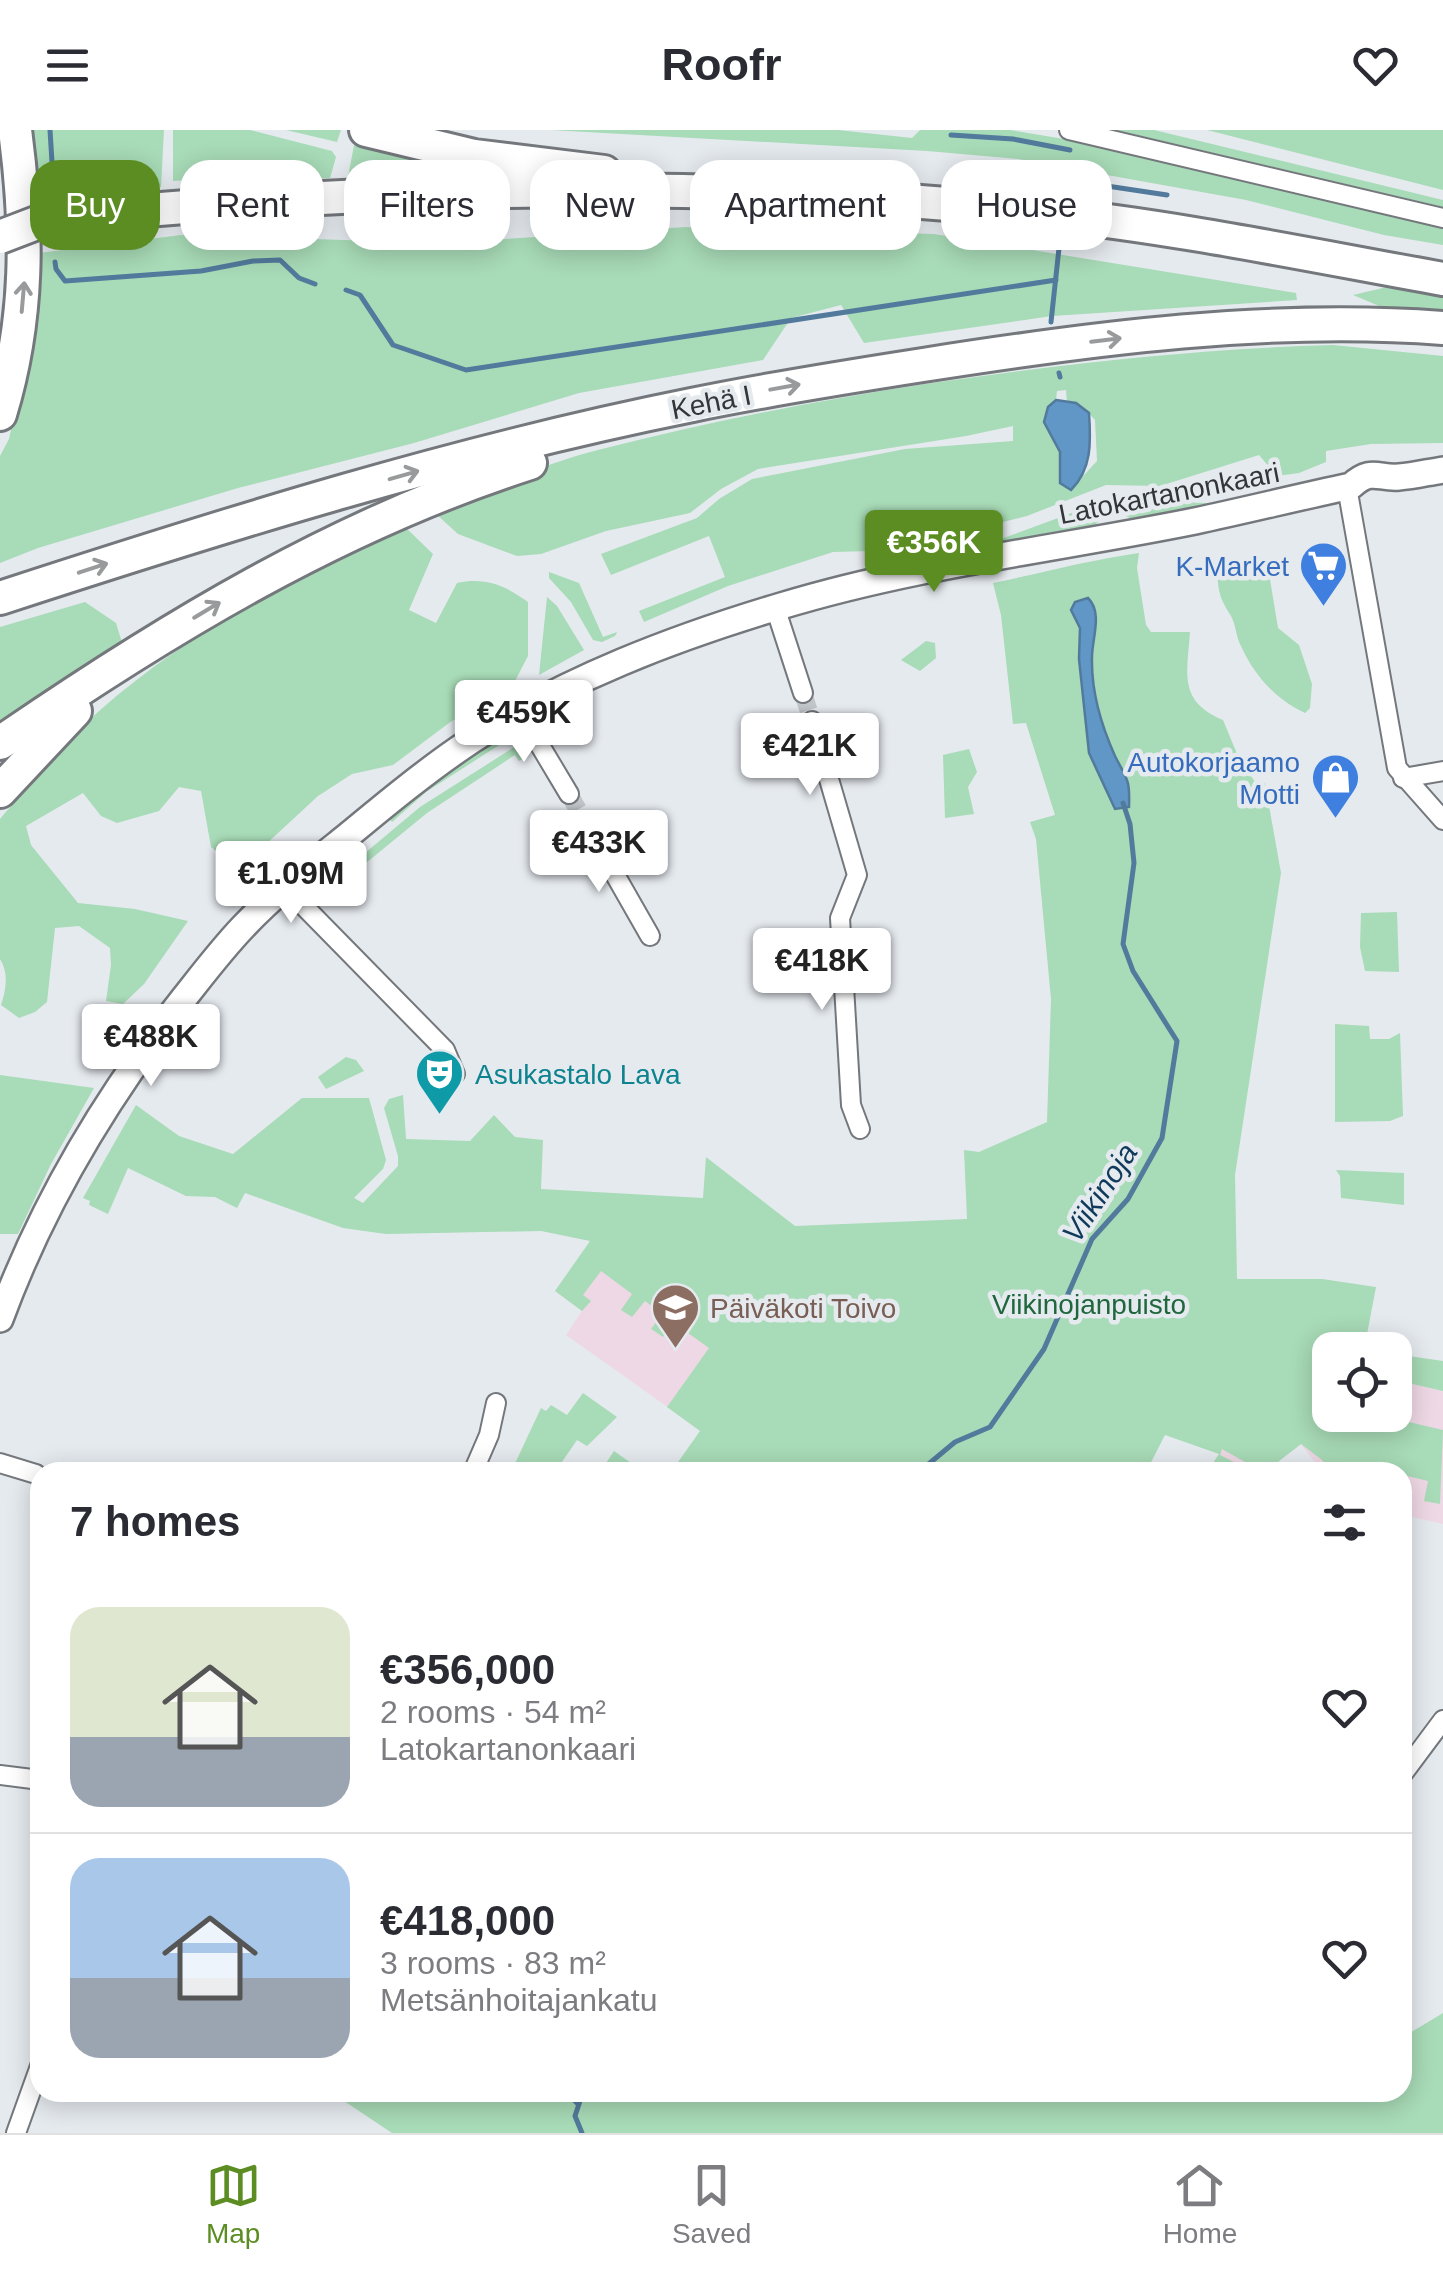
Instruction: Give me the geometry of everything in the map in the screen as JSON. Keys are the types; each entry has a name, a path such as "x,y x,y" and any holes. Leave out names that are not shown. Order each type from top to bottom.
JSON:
{"highway":[{"path":"0,414 18,340 24,292 24,199 15,130"},
{"path":"366,130 508,162 690,178"},
{"path":"160,209 451,190 690,191"},
{"path":"921,202 1140,225 1443,279"},
{"path":"0,224 30,220"},
{"path":"0,237 30,225"},
{"name":"Kehä I","path":"0,598 246,518 427,468 689,405 978,356 1159,334 1337,324 1443,328"},
{"path":"0,744 162,637 276,570 401,510 499,472 619,436 689,405"},
{"path":"0,790 82,704 162,637"}],"street":[{"path":"1069,130 1443,218"},
{"name":"Latokartanonkaari","path":"0,1319 50,1205 90,1132 155,1035 242,928 410,784 520,712 608,668 775,607 934,567 1146,530 1349,486 1362,476 1380,473 1393,478 1443,470"},
{"path":"1349,486 1397,768 1443,820"},
{"path":"775,607 804,694"},
{"path":"520,712 569,794"},
{"path":"812,722 856,875 840,918 851,1105 860,1128"},
{"path":"1403,778 1443,771"},
{"path":"585,822 650,936"},
{"path":"286,887 445,1050 455,1074"},
{"path":"477,1462 496,1403"},
{"path":"0,1462 30,1472"},
{"path":"1412,1761 1443,1720"},
{"path":"0,1775 30,1779"},
{"path":"16,2133 30,2094"}],"shaded area":[{"name":"Päiväkoti Toivo","path":"591,1241 748,1273 700,1430 566,1335 582,1311 555,1291"},
{"path":"1257,1375 1312,1405 1312,1432 1412,1432 1412,1384 1443,1391 1443,1524 1412,1517 1412,1462 1314,1462 1301,1444 1278,1462 1233,1462 1219,1455"}],"green space":[{"path":"26,130 164,130 161,187 160,160 30,160 30,166"},
{"path":"173,130 250,130 332,151 336,157 330,178 324,178 324,160 180,160 180,181 173,181"},
{"path":"286,130 341,130 337,142"},
{"path":"551,130 838,130 912,138 920,130 1010,130 1076,141 1443,227 1443,245 1384,235 1246,200 1112,176 1112,160 1024,160"},
{"path":"1115,130 1154,130 1443,200 1443,207"},
{"path":"1207,130 1443,130 1443,190"},
{"path":"355,140 444,160 351,160"},
{"path":"690,227 690,250 921,250 921,234 934,234 941,235 941,250 1032,250 1296,293 1297,300 1052,316 864,343 841,305 791,318 763,360 579,393 414,443 238,488 0,563 0,456 9,439 21,384 39,253 160,250 160,238 180,235 180,250 324,250 324,239 344,240 344,250 510,250 510,239 530,237 530,250 670,250 670,228"},
{"path":"1387,287 1443,297 1443,317 1391,311 1353,295"},
{"path":"1333,345 1443,356 1443,443 1371,444 1326,451 1326,462 1299,473 1277,476 1259,455 1160,486 1106,485 1027,516 967,531 872,551 833,552 728,586 644,622 639,611 725,577 709,536 611,575 601,554 697,518 752,479 905,449 1013,441 1013,426 758,469 721,489 690,513 606,531 541,554 517,556 458,534 436,514 577,456 761,413 1027,370","holes":["1066,390 1067,403 1083,407 1095,420 1097,461 1073,487 1060,483 1060,452 1044,422 1057,391"]},
{"path":"1121,501 1211,506 1135,521 1117,511"},
{"path":"1096,504 1105,515 1092,528 1003,545 1001,539"},
{"path":"402,524 433,554 409,610 436,623 457,583 467,581 494,584 528,602 528,656 515,681 393,765 352,774 318,796 239,869 211,847 201,791 179,787 159,811 117,823 101,816 83,793 26,826 31,845 78,903 135,909 188,921 144,984 123,1004 106,1001 110,948 79,926 55,928 47,1002 19,1018 1,1005 6,982 0,959 0,819 85,724 168,656 283,586"},
{"name":"Viikinojanpuisto","path":"1139,553 1137,568 1146,625 1151,632 1190,632 1187,673 1192,695 1198,704 1223,720 1238,756 1257,785 1265,783 1281,873 1235,1175 1237,1279 1322,1279 1376,1287 1367,1332 1312,1332 1312,1432 1412,1432 1412,1423 1443,1430 1440,1504 1424,1501 1428,1481 1412,1477 1412,1462 1324,1462 1301,1444 1278,1462 1245,1462 1222,1449 1220,1455 1234,1462 1214,1462 1219,1454 1165,1435 1151,1462 678,1462 700,1431 667,1407 709,1348 674,1323 663,1337 651,1329 662,1314 645,1301 632,1317 621,1310 632,1294 601,1271 583,1295 591,1301 582,1311 555,1291 590,1241 541,1231 386,1234 343,1228 245,1193 237,1208 215,1197 186,1196 128,1168 108,1214 83,1198 136,1105 179,1136 233,1154 302,1098 369,1098 386,1160 383,1169 354,1198 363,1203 398,1166 384,1108 389,1099 403,1095 406,1139 470,1141 494,1115 515,1137 543,1140 541,1189 703,1198 706,1157 795,1226 967,1219 964,1150 979,1152 1047,1122 1051,999 1036,839 1030,822 1055,815 1026,723 1013,724 1001,615 993,583"},
{"path":"1268,567 1278,628 1299,645 1312,684 1310,708 1305,713 1275,694 1252,667 1219,592 1217,573"},
{"path":"549,572 579,583 603,637 617,632 615,636 602,642 593,640 571,602 549,578"},
{"path":"547,597 557,606 584,650 539,675"},
{"path":"85,602 116,623 124,649 0,726 0,627"},
{"path":"926,641 935,643 936,658 920,671 901,660"},
{"path":"502,734 507,740 426,792 392,822 389,818 413,793"},
{"path":"516,746 523,759 519,761 515,755 427,813 333,890 341,901 335,905 322,889 420,807"},
{"path":"969,749 977,772 968,787 974,814 945,818 943,755"},
{"path":"1397,912 1399,972 1365,971 1360,947 1361,913"},
{"path":"1335,1024 1369,1026 1370,1039 1389,1039 1400,1033 1403,1116 1390,1121 1335,1122"},
{"path":"346,1057 356,1060 364,1071 326,1089 318,1077"},
{"path":"0,1075 94,1088 51,1164 18,1234 0,1234"},
{"path":"1336,1170 1404,1173 1404,1205 1341,1198"},
{"path":"1412,1356 1443,1361 1443,1391 1412,1384"},
{"path":"583,1393 617,1417 587,1446 577,1440 562,1462 516,1462 541,1408 546,1411 551,1405 567,1415"},
{"path":"614,1451 630,1462 607,1462"},
{"path":"1443,2013 1443,2133 392,2133 346,2102 1412,2102 1412,2032"}],"water":[{"path":"1056,400 1076,403 1089,413 1086,464 1071,490 1060,483 1060,452 1044,422 1048,407"},
{"path":"1088,598 1096,618 1092,657 1095,696 1105,732 1127,780 1129,807 1115,809 1089,753 1079,659 1080,628 1071,610 1075,602"}],"waterway":[{"path":"50,130 52,160"},
{"path":"951,135 1013,139 1070,150"},
{"path":"1112,187 1167,195"},
{"name":"Viikinoja","path":"1051,322 1059,250"},
{"path":"55,262 65,281 201,271 280,260 299,278 315,284"},
{"path":"346,290 360,295 393,345 466,370 1056,280"},
{"name":"Viikinoja","path":"1059,373 1060,377"},
{"name":"Viikinoja","path":"931,1462 955,1442 990,1427 1044,1349 1092,1239 1128,1199 1162,1138 1177,1041 1133,971 1123,944 1134,863 1130,824 1123,803"},
{"name":"Viikinoja","path":"580,2102 575,2116 582,2133"}],"tunnel":[{"path":"803,693 812,721"},
{"path":"569,794 585,822"}],"place":[{"name":"K-Market","path":"1324,608"},
{"name":"Autokorjaamo Motti","path":"1335,820"},
{"name":"Asukastalo Lava","path":"440,1116"},
{"name":"Päiväkoti Toivo","path":"675,1350"}]}
